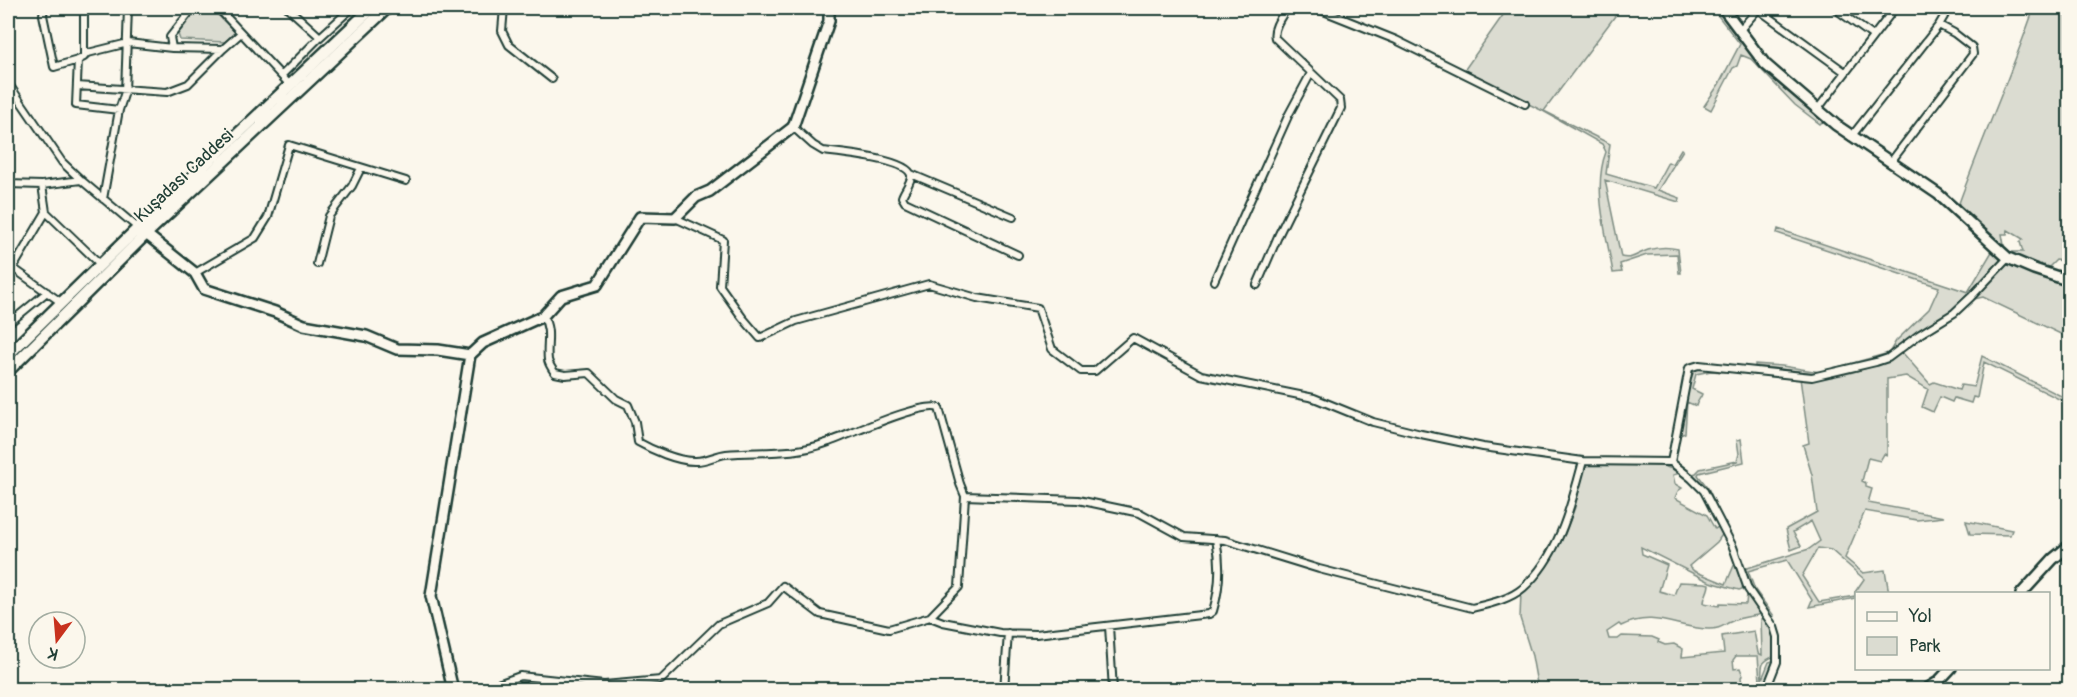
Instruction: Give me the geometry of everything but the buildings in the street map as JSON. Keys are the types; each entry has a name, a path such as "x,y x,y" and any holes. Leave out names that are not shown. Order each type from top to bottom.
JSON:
{"main road":[{"name":"Kuşadası Caddesi","path":"8,371 285,80 372,8"},
{"name":"Kuşadası Caddesi","path":"8,355 100,264 142,231 387,8"}],"street":[{"path":"44,8 43,15 54,67 128,43 172,48 223,49"},
{"path":"84,8 76,105 119,110"},
{"path":"103,199 119,110 125,90 128,8"},
{"path":"172,48 170,37 193,8"},
{"path":"218,8 285,80 320,37 352,8"},
{"path":"288,8 320,37"},
{"path":"504,8 502,31 509,45 552,79"},
{"path":"675,218 696,197 710,191 793,127 829,21 829,8"},
{"path":"1257,285 1279,234 1341,108 1340,100 1275,38 1276,27 1287,8"},
{"path":"1316,8 1396,40 1525,105"},
{"path":"1723,8 1765,64 1851,137 1938,194 2008,258 2070,281"},
{"path":"1740,31 1759,8 1845,72"},
{"path":"1834,8 1873,36"},
{"path":"1817,110 1895,8"},
{"path":"1851,137 1939,25 1949,8"},
{"path":"1890,163 1973,54 1972,47 1939,25"},
{"path":"77,86 167,92 178,89 188,84 241,33"},
{"path":"1214,282 1289,114 1311,73"},
{"path":"8,83 62,162 103,199 195,273 204,289 275,312 303,325 366,336 397,349 438,350 470,355"},
{"path":"793,127 813,146 823,151 896,162 911,174 1013,217"},
{"path":"195,273 255,238 268,217 289,146 406,181"},
{"path":"317,264 329,216 352,186 361,168"},
{"path":"911,174 911,180 902,197 905,202 1018,255"},
{"path":"8,184 42,185 81,180"},
{"path":"42,185 46,212 100,264"},
{"path":"46,212 9,263 62,303"},
{"path":"453,690 431,596 470,355 483,343 543,316 561,296 597,285 640,217 675,218 723,240 720,286 760,338 796,321 928,284 977,298 1038,308 1052,349 1081,371 1095,371 1133,338 1201,375 1314,398 1373,422 1421,434 1483,447 1583,461 1671,462 1704,491 1733,547 1748,589 1774,627 1777,637 1777,662 1766,690"},
{"path":"1671,462 1689,368 1700,365 1812,377 1888,358 1920,334 1954,313 2008,258"},
{"path":"8,318 12,320 47,292"},
{"path":"481,690 520,676 604,685 661,680 719,624 768,603 783,586 820,615 889,629 930,617 959,587 965,496 939,408 933,406 808,449 724,454 695,461 651,450 638,442 635,422 628,405 616,399 589,373 565,375 555,373 548,362 548,324 543,316"},
{"path":"965,496 1078,500 1140,513 1184,537 1225,540 1319,569 1472,608 1496,602 1522,589 1540,569 1565,527 1583,461"},
{"path":"930,617 943,622 1008,633 1036,634 1209,614 1213,611 1218,590 1220,557 1216,539"},
{"path":"2022,592 2053,559 2070,545"},
{"path":"1109,626 1113,690"},
{"path":"1004,690 1008,633"},
{"path":"1925,690 1938,682 1950,670"}],"green space":[{"path":"198,8 211,8 235,32 225,42 180,40 178,34"},
{"path":"1508,8 1621,8 1544,111 1610,144 1606,174 1654,188 1668,162 1672,164 1681,149 1683,150 1658,190 1680,198 1679,202 1605,180 1621,257 1632,257 1656,248 1678,249 1681,273 1679,273 1677,254 1647,255 1620,264 1622,272 1613,273 1600,196 1602,166 1606,152 1602,144 1543,111 1463,72"},
{"path":"1712,8 1716,8 1771,75 1833,126 1831,128 1822,122 1820,124 1795,105 1751,59 1741,55 1711,110 1704,106 1719,84 1740,44"},
{"path":"2034,8 2069,8 2069,262 2056,260 2045,271 2013,257 2012,252 2023,252 2020,242 2023,239 2008,230 2007,234 2002,234 2004,245 2002,249 1958,206"},
{"path":"1926,190 1937,196 2004,260 1954,310 1911,339 1908,338 1887,357 1821,374 1755,366 1755,364 1782,366 1820,372 1889,353 1896,341 1929,309 1939,287 1777,233 1778,229 1968,292 1993,250 1979,240"},
{"path":"2013,264 2069,284 2069,338 1983,297 1970,300 2003,266"},
{"path":"1901,351 1930,384 1934,382 1959,390 1961,385 1974,387 1982,356 2069,400 2069,404 1984,362 1977,398 1973,397 1971,403 1954,398 1952,402 1940,397 1933,412 1922,407 1928,389 1906,376 1887,379 1887,455 1884,454 1880,461 1868,458 1862,481 1866,483 1866,487 1872,489 1868,503 1944,517 1917,520 1865,511 1845,558 1863,573 1885,570 1889,592 1855,592 1864,579 1831,550 1818,548 1802,576 1819,602 1855,596 1855,598 1809,607 1812,600 1787,560 1748,571 1755,590 1774,616 1770,617 1751,591 1744,569 1809,549 1820,541 1811,521 1793,532 1801,546 1791,550 1786,529 1817,512 1812,475 1803,445 1809,443 1800,378 1839,375 1878,364"},
{"path":"1697,368 1724,370 1724,372 1711,371 1696,374 1692,389 1702,394 1696,406 1687,402 1685,433 1680,435 1676,461 1693,474 1700,469 1737,461 1739,454 1737,440 1741,439 1744,462 1698,475 1708,488 1725,525 1708,495 1673,460 1688,385"},
{"path":"1637,462 1660,465 1680,473 1673,475 1675,484 1682,488 1675,498 1707,515 1715,529 1720,526 1724,532 1717,542 1689,566 1694,571 1726,584 1736,561 1743,585 1739,590 1710,582 1641,547 1642,554 1667,565 1659,591 1674,595 1679,582 1705,583 1709,584 1704,603 1719,606 1720,603 1746,604 1747,594 1763,614 1738,619 1713,629 1644,619 1621,626 1619,624 1607,632 1609,639 1618,639 1622,636 1652,637 1665,645 1674,644 1683,649 1682,657 1724,653 1722,636 1754,631 1758,653 1762,655 1761,619 1766,619 1773,629 1775,656 1763,664 1762,679 1769,662 1775,660 1764,688 1538,689 1532,656 1520,618 1521,592 1565,534 1575,507 1584,467 1591,463","holes":["1736,656 1758,656 1760,681 1742,686 1741,677 1743,676 1740,668 1734,669 1733,660"]},
{"path":"1966,521 2012,530 2010,535 1970,534"}]}
